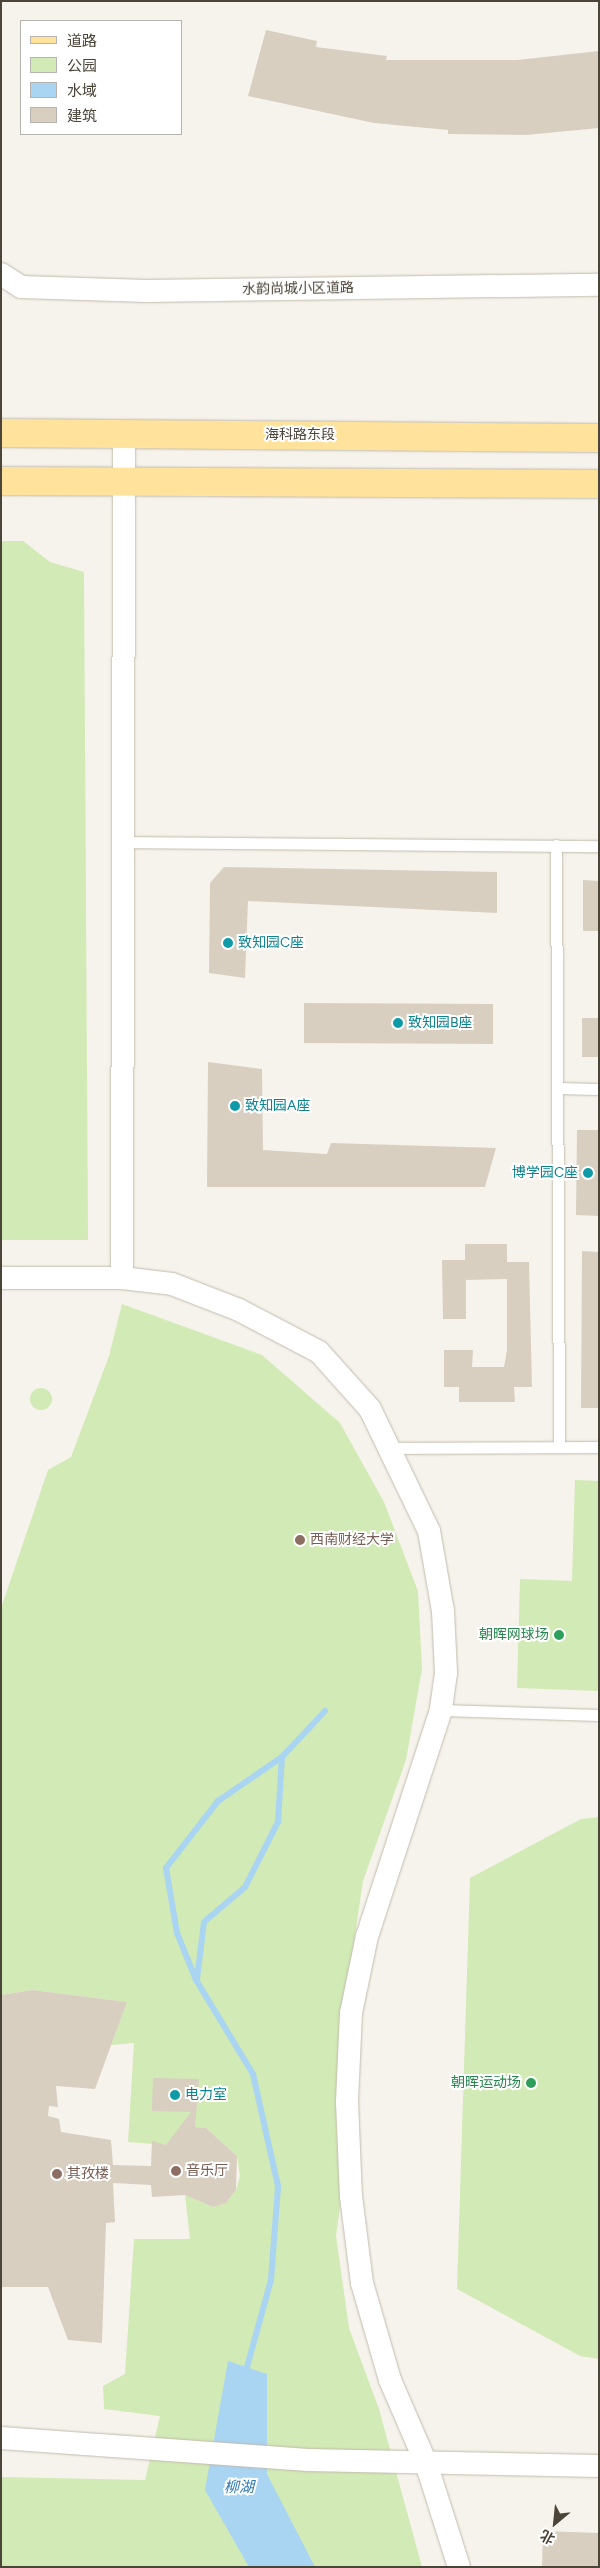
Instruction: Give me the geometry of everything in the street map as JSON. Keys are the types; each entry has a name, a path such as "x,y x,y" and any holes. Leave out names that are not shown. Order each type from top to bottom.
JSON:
{"main road":[{"name":"海科路东段","path":"1,433 599,438"},
{"path":"1,481 599,484"}],"street":[{"name":"水韵尚城小区道路","path":"1,274 21,287 146,291 599,285"},
{"path":"122,1278 124,434"},
{"path":"1,1278 122,1278 172,1284 239,1310 319,1352 370,1409 429,1531 443,1611 446,1673 441,1710 367,1936 351,2013 346,2102 351,2196 362,2283 390,2380 426,2462 459,2567"},
{"path":"1,2438 308,2460 599,2466"}],"lane":[{"path":"122,842 599,846"},
{"path":"556,845 559,1448"},
{"path":"557,1088 599,1088"},
{"path":"390,1448 599,1447"},
{"path":"441,1710 599,1715"}],"green space":[{"path":"1,541 23,541 50,562 84,572 88,1240 1,1240"},
{"path":"122,1304 262,1355 340,1423 384,1502 418,1591 422,1669 406,1760 363,1881 338,2049 348,2148 336,2236 349,2328 379,2409 422,2567 1,2567 1,2477 145,2480 160,2416 104,2409 103,2386 125,2374 134,2239 190,2239 185,2195 213,2207 226,2203 236,2190 240,2176 237,2156 206,2128 195,2127 166,2145 128,2142 134,2043 111,2045 127,2002 32,1990 1,1995 1,1608 48,1470 71,1457 109,1356"},
{"path":"41,1388 51,1395 52,1399 45,1409 41,1410 31,1403 30,1399 37,1389"},
{"name":"朝晖网球场","path":"575,1480 599,1481 599,1691 517,1688 520,1579 572,1581"},
{"name":"朝晖运动场","path":"599,1817 599,2359 580,2356 457,2289 470,1878 581,1819"}],"water":[{"name":"柳湖","path":"228,2361 267,2374 267,2474 315,2567 249,2567 205,2490"}],"building":[{"path":"266,30 317,41 316,47 387,56 386,60 517,60 599,51 599,128 526,135 448,134 448,130 374,123 248,96"},
{"name":"致知园C座","path":"224,867 497,872 497,913 248,901 245,978 209,973 210,883"},
{"path":"583,880 599,881 599,931 583,931"},
{"name":"致知园B座","path":"304,1003 493,1004 493,1044 304,1043"},
{"path":"582,1018 599,1018 599,1057 582,1057"},
{"name":"致知园A座","path":"208,1062 262,1069 263,1150 327,1154 331,1143 496,1148 485,1187 207,1187"},
{"name":"博学园C座","path":"577,1130 599,1130 599,1216 576,1215"},
{"path":"465,1244 507,1244 507,1262 529,1262 532,1387 514,1387 515,1402 459,1402 459,1387 444,1387 444,1350 473,1350 472,1367 504,1367 507,1350 507,1279 466,1280 466,1319 443,1319 442,1260 465,1260"},
{"path":"582,1251 599,1252 599,1408 581,1408"},
{"name":"其孜楼","path":"32,1990 127,2002 95,2089 56,2086 58,2107 49,2106 48,2116 59,2119 61,2132 111,2140 113,2165 151,2166 152,2141 166,2145 191,2112 152,2111 153,2078 199,2079 195,2127 206,2128 237,2156 236,2190 226,2203 213,2207 185,2195 152,2197 151,2185 113,2183 115,2222 106,2223 102,2343 68,2340 48,2287 1,2287 1,1995"},
{"path":"543,2531 599,2533 599,2567 542,2567"}],"waterway":[{"path":"247,2367 271,2280 278,2186 253,2074 196,1980 177,1933 166,1868 218,1801 282,1757 325,1711"},
{"path":"197,1979 204,1922 245,1887 278,1822 282,1757"}],"place":[{"name":"致知园C座","path":"228,943"},
{"name":"致知园B座","path":"398,1023"},
{"name":"致知园A座","path":"235,1106"},
{"name":"博学园C座","path":"588,1173"},
{"name":"西南财经大学","path":"300,1540"},
{"name":"朝晖网球场","path":"559,1635"},
{"name":"朝晖运动场","path":"531,2083"},
{"name":"电力室","path":"175,2095"},
{"name":"音乐厅","path":"176,2171"},
{"name":"其孜楼","path":"57,2174"}]}
